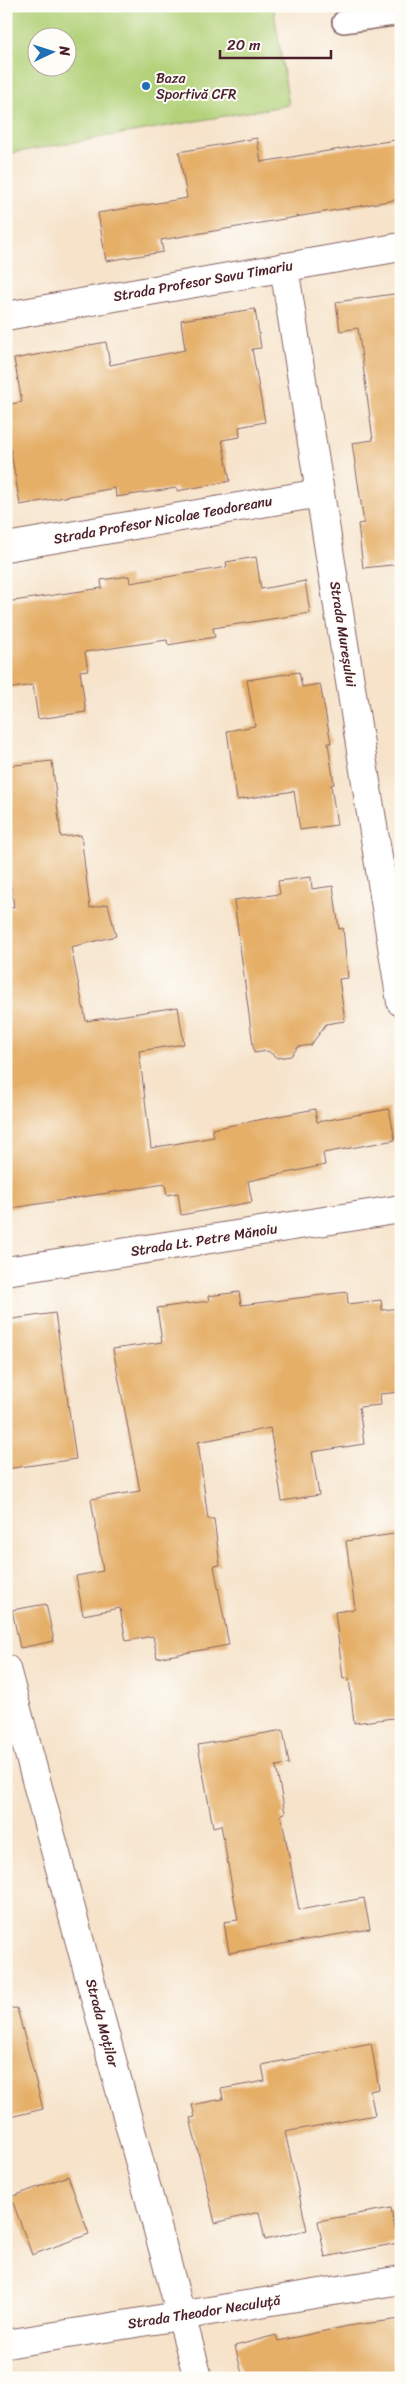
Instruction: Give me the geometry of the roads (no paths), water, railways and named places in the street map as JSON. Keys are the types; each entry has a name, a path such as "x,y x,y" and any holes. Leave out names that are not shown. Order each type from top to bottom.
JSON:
{"street":[{"name":"Strada Profesor Savu Timariu","path":"6,316 401,247"},
{"name":"Strada Mureșului","path":"284,267 401,1002"},
{"name":"Strada Profesor Nicolae Teodoreanu","path":"6,547 320,493"},
{"name":"Strada Lt. Petre Mănoiu","path":"6,1271 401,1209"},
{"name":"Strada Moților","path":"6,1669 198,2378"},
{"name":"Strada Theodor Neculuță","path":"6,2344 401,2280"}],"lane":[{"path":"343,22 401,14"}],"place":[{"name":"Baza Sportivă CFR","path":"146,86"}]}
